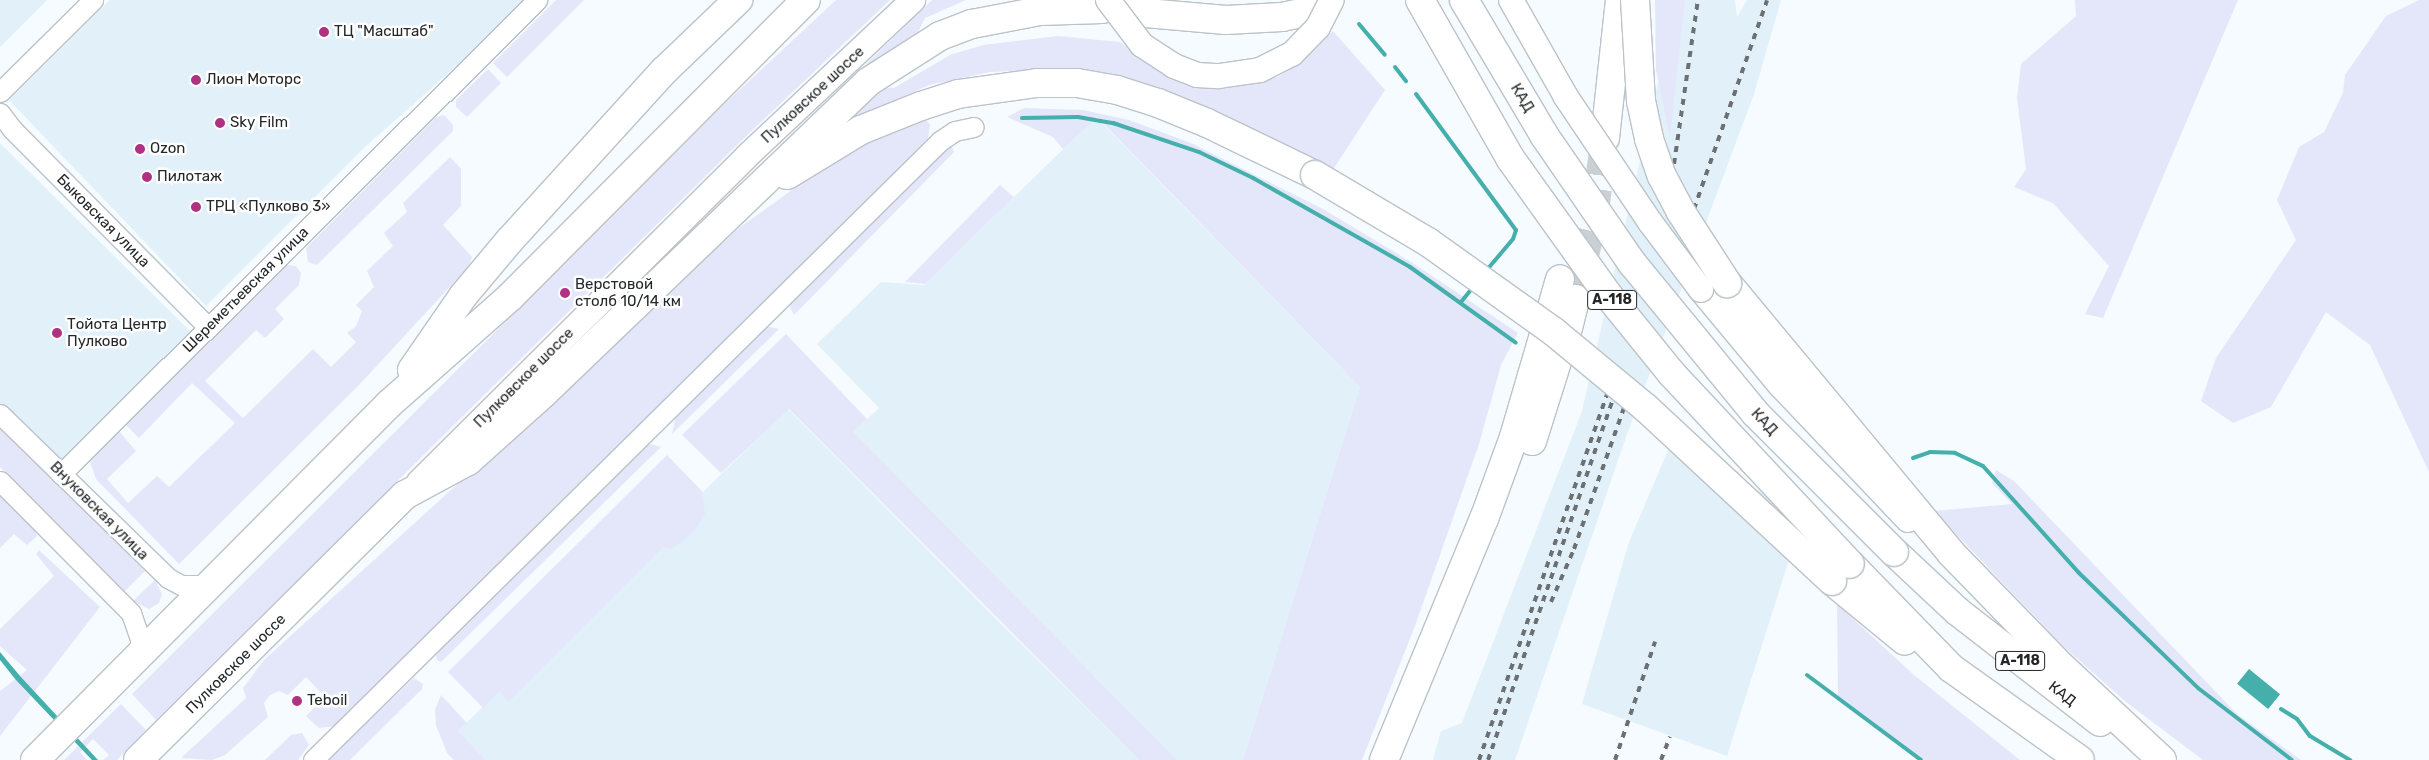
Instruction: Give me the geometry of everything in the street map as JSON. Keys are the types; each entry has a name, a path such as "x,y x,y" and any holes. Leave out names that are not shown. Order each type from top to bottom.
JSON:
{"highway":[{"path":"389,404 463,296 620,117 738,0"},
{"path":"35,760 389,404 510,297 806,0"},
{"name":"А-118","path":"1420,0 1510,158 1608,295 1672,374 1841,573 1897,636 1951,668 2080,760"},
{"name":"КАД","path":"1464,0 1544,135 1632,263 1756,414 1894,552 1958,611 2056,690 2155,760"},
{"path":"1604,0 1598,128 1620,0"},
{"path":"1635,0 1642,101 1647,130 1662,176 1681,212 1728,283 1921,524 2063,668 2162,760"},
{"path":"405,495 468,461 596,346 868,82 940,36 1008,15 1111,7 1226,20 1282,17 1326,4"},
{"path":"740,206 861,130 958,94 1037,83 1077,83 1116,90 1158,103 1207,123 1316,175 1428,242 1554,332 1841,573"},
{"path":"1404,760 1472,598 1530,448 1555,333 1568,289"},
{"path":"1384,760 1484,519 1555,333"},
{"name":"Пулковское шоссе","path":"138,760 405,495"}],"main road":[{"name":"Пулковское шоссе","path":"405,495 748,156 913,0"},
{"path":"1511,0 1566,96 1650,222 1701,290 1780,385 1921,524"},
{"path":"1111,7 1142,45 1174,66 1197,75 1219,76 1260,70 1292,54 1318,27 1326,4"}],"street":[{"path":"0,77 78,0"},
{"path":"0,92 93,0"},
{"name":"Шереметьевская улица","path":"61,474 537,0"},
{"name":"Быковская улица","path":"0,113 13,130 204,332"},
{"path":"313,760 940,141 955,131 974,127"},
{"name":"Быковская улица","path":"0,134 204,332"},
{"name":"Внуковская улица","path":"0,414 168,578 187,586 208,585"},
{"path":"0,481 131,613 140,639 140,656"}],"shaded area":[{"path":"0,0 47,0 0,47"},
{"path":"110,0 531,0 366,146 206,306 9,100"},
{"path":"556,0 584,0 507,77 493,63"},
{"path":"836,0 890,0 742,140 156,720 132,694 717,111"},
{"path":"932,0 966,0 925,18 918,32 859,71"},
{"path":"1655,0 1685,0 1670,137 1656,70"},
{"path":"1665,0 1735,0 1737,17 1747,0 1781,0 1754,94 1626,437 1515,760 1433,760 1441,731 1462,723 1582,411 1661,70"},
{"path":"2075,0 2238,0 2103,318 2085,314 2109,266 2053,203 2014,187 2026,169 2017,98 2021,64 2076,16"},
{"path":"2419,0 2429,0 2429,472 2370,345 2326,312 2271,407 2233,423 2201,401 2216,358 2296,240 2277,200 2299,147 2324,132 2343,93 2345,75 2386,16"},
{"path":"1333,31 1385,90 1334,168 1154,86 1100,73 1062,69 990,72 929,85 844,123 880,87 894,88 950,55 983,45 1058,36 1120,42 1166,76 1195,87 1220,89 1278,77 1299,64"},
{"path":"488,69 501,83 467,117 456,107 456,100"},
{"path":"1024,108 1083,110 1129,120 1191,143 1323,209 1411,262 1518,333 1501,365 1479,444 1415,626 1362,760 1243,760 1360,387 1097,117 1063,149 1053,137 1007,117"},
{"path":"444,115 453,125 453,131 317,265 308,262 306,248 436,117"},
{"path":"1096,117 1360,387 1243,760 1177,760 854,432 879,408 817,344 881,282 924,285"},
{"path":"926,119 930,125 928,139 336,726 319,728 306,716 325,697 306,677 288,695 279,691 270,695 264,703 268,717 225,755 212,760 181,758 246,698 243,688 264,660 739,228 825,166 867,144"},
{"path":"0,143 199,340 64,469 0,404"},
{"path":"944,146 952,147 954,152 794,315 789,305 791,301"},
{"path":"450,157 461,169 461,206 443,225 472,257 469,266 360,384 179,564 96,479 90,462 118,430 136,451 107,479 128,503 157,476 169,487 235,423 192,383 139,438 125,424 287,265 296,266 301,273 299,285 275,309 284,319 265,338 256,330 205,381 243,418 313,349 331,367 356,342 347,333 356,326 362,311 356,305 374,287 367,271 393,246 384,233 407,212 403,203"},
{"path":"1000,185 1014,197 925,284 905,282"},
{"path":"766,326 779,329 672,434 676,415"},
{"path":"786,334 867,419 854,432 1177,760 1139,760 789,409 721,473 682,435"},
{"path":"788,409 1139,760 486,760 458,731"},
{"path":"0,426 145,571 124,592 0,467"},
{"path":"650,444 661,447 441,662 437,660 435,649 639,448"},
{"path":"1669,448 1804,512 1727,756 1582,704 1629,542"},
{"path":"667,455 702,491 705,514 698,526 681,543 670,549 663,547 508,702 500,691 483,708 448,672"},
{"path":"1996,470 2014,481 2237,714 2301,760 2203,760 2126,702 2063,646 1934,511 2012,504 1992,483"},
{"path":"0,494 35,531 37,536 27,545 14,534 0,548"},
{"path":"39,550 100,607 0,736 0,691 27,670 0,646 0,629 54,576 36,554"},
{"path":"155,580 162,594 159,603 149,609 133,601"},
{"path":"1837,604 1914,675 2020,760 1924,760 1838,696"},
{"path":"414,678 423,684 422,689 350,760 328,760"},
{"path":"441,695 467,723 458,731 486,760 454,760 447,753 436,725 435,710"},
{"path":"121,704 146,730 117,760 103,760 109,755 93,739 80,752 87,760 64,760"},
{"path":"302,733 309,745 298,760 265,760 291,735"}],"water":[{"path":"0,652 98,760 92,760 16,680 0,660"},
{"path":"2249,669 2280,694 2268,709 2237,684"}],"waterway":[{"path":"1359,24 1385,55"},
{"path":"1395,67 1406,81"},
{"path":"1416,94 1516,230 1513,239 1486,271"},
{"path":"1022,118 1078,117 1113,123 1199,152 1253,178 1410,267 1516,343"},
{"path":"1461,302 1474,286"},
{"path":"1913,458 1930,452 1955,453 1983,466 2079,573 2198,688 2292,760"},
{"path":"1807,675 1921,760"},
{"path":"2281,709 2297,719 2310,736 2350,760"}],"tunnel":[{"path":"1575,299 1594,217 1605,138"}],"railway":[{"path":"1674,164 1698,0"},
{"path":"1694,209 1767,0"},
{"path":"1479,760 1608,391"},
{"path":"1488,760 1614,396"},
{"path":"1551,602 1574,549 1625,405"},
{"path":"1615,760 1655,642"},
{"path":"1661,760 1670,737"}],"place":[{"name":"ТЦ \"Масштаб\"","path":"324,32"},
{"name":"Лион Моторс","path":"196,80"},
{"name":"Sky Film","path":"220,123"},
{"name":"Ozon","path":"140,149"},
{"name":"Пилотаж","path":"147,177"},
{"name":"ТРЦ «Пулково 3»","path":"196,207"},
{"name":"Верстовой столб 10/14 км","path":"565,293"},
{"name":"Тойота Центр Пулково","path":"57,333"},
{"name":"Teboil","path":"297,701"}]}
